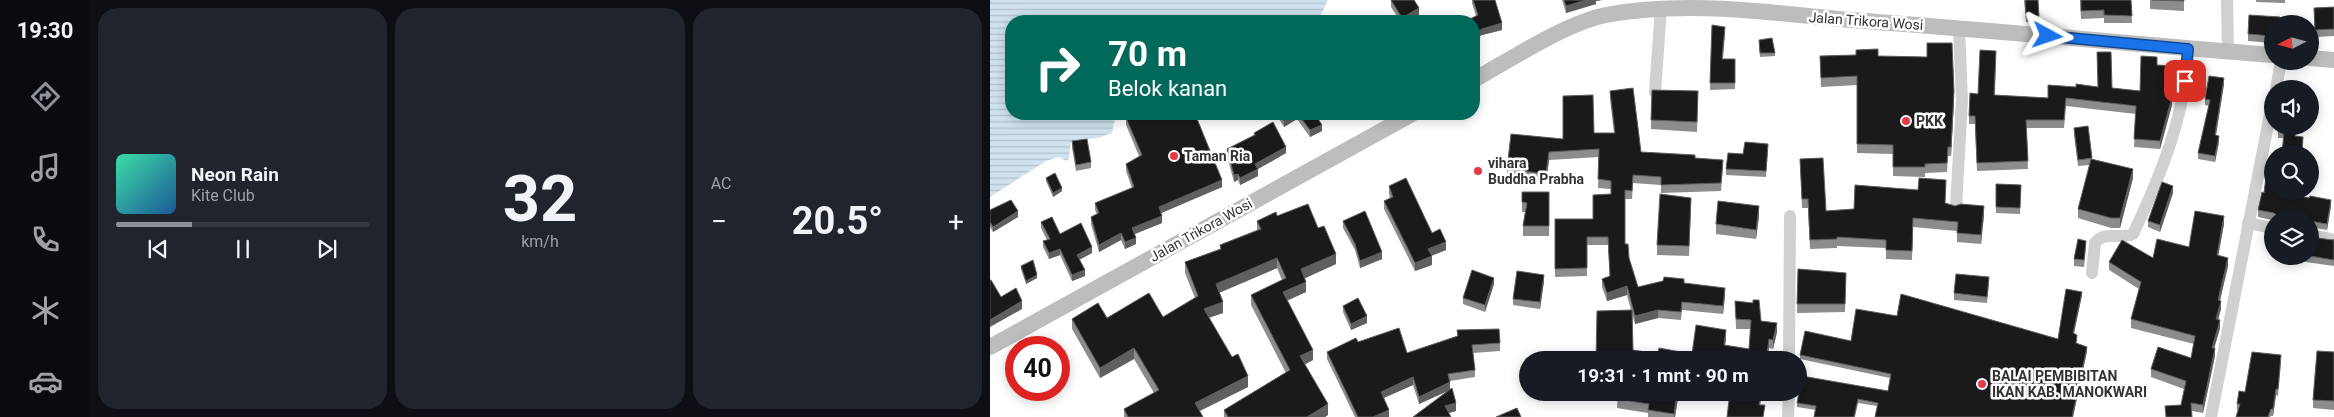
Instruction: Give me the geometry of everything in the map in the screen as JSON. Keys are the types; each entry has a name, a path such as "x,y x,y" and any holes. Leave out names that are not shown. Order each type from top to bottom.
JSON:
{"street":[{"path":"2227,0 2228,52"},
{"path":"1655,92 1661,8"},
{"name":"Jalan Trikora Wosi","path":"1480,77 1540,43 1587,21 1606,15 1661,8 1743,11 2264,54"},
{"path":"1956,207 1962,100 1959,28"},
{"path":"2092,273 2097,239 2106,236 2129,236 2133,234 2160,172 2176,125 2187,71 2188,49"},
{"path":"2319,59 2334,60"},
{"name":"Jalan Trikora Wosi","path":"990,347 1401,120"},
{"path":"2211,417 2266,135"},
{"path":"1789,351 1790,216"},
{"path":"2248,223 2264,226"},
{"path":"2319,236 2330,238"},
{"path":"1788,417 1789,401"}],"water":[{"path":"990,0 1328,0 1321,15 1005,15 1005,120 1115,120 1112,133 1098,138 1071,141 1067,161 1059,157 1046,161 990,197"}],"building":[{"path":"1391,0 1414,0 1419,8 1407,15 1400,15"},
{"path":"1473,0 1495,0 1502,23 1480,30 1480,15 1478,15"},
{"path":"1564,0 1586,0 1566,6"},
{"path":"2025,0 2038,0 2039,16 2026,15"},
{"path":"2081,0 2131,0 2132,16 2104,15 2104,10 2081,11"},
{"path":"2152,0 2184,0 2184,1"},
{"path":"2334,7 2334,29 2319,30 2319,15 2314,15 2314,8"},
{"path":"2249,15 2264,16 2264,35 2248,34"},
{"path":"1712,25 1725,27 1722,59 1735,59 1735,83 1710,83"},
{"path":"1772,38 1775,53 1760,53 1759,40"},
{"path":"1927,43 1952,43 1954,91 1951,147 1948,147 1947,163 1925,164 1925,167 1893,167 1893,145 1857,144 1857,76 1821,78 1820,56 1856,55 1856,50 1878,49 1878,56 1927,57"},
{"path":"1980,50 1996,51 1994,95 2048,98 2048,85 2076,87 2076,84 2098,87 2097,52 2111,52 2112,88 2140,91 2141,56 2157,57 2157,65 2174,66 2172,97 2160,141 2134,139 2136,106 2066,98 2064,120 2026,120 2028,161 1977,163 1975,116 1969,116 1970,93 1978,94"},
{"path":"2209,76 2224,78 2215,135 2219,136 2215,156 2198,153 2210,100 2205,99"},
{"path":"1633,88 1641,152 1695,155 1695,158 1723,160 1721,183 1661,185 1661,177 1633,175 1632,191 1625,190 1625,244 1628,244 1629,258 1638,287 1663,281 1664,277 1684,279 1684,283 1725,288 1723,306 1682,302 1681,312 1658,310 1635,316 1627,286 1607,293 1602,279 1610,276 1608,237 1587,237 1587,268 1555,269 1555,219 1593,219 1593,195 1611,194 1611,181 1598,179 1599,149 1549,152 1546,174 1507,169 1511,134 1563,139 1563,96 1593,95 1594,133 1615,133 1610,91"},
{"path":"1652,90 1698,91 1697,122 1651,120"},
{"name":"Taman Ria","path":"1127,120 1197,120 1222,180 1159,207 1162,216 1132,228 1136,238 1125,242 1121,233 1099,245 1091,217 1099,213 1095,203 1134,187 1126,164 1142,155"},
{"path":"1302,120 1319,120 1322,125 1310,130"},
{"path":"1273,122 1286,147 1255,164 1258,169 1240,178 1238,174 1234,175 1227,149 1255,135 1254,133"},
{"path":"2088,126 2092,158 2078,160 2074,128"},
{"path":"2284,135 2303,137 2303,145 2283,145"},
{"path":"1087,139 1091,162 1076,165 1072,141"},
{"path":"1745,142 1768,144 1766,171 1726,169 1728,153 1743,154"},
{"path":"1823,158 1826,211 1854,209 1855,185 1918,190 1919,178 1946,180 1945,203 1955,206 1961,204 1984,206 1981,235 1957,233 1958,222 1913,218 1912,251 1886,250 1886,240 1837,237 1837,239 1810,240 1808,199 1802,199 1800,159"},
{"path":"2091,159 2133,169 2120,218 2111,218 2078,209"},
{"path":"1055,173 1062,188 1053,193 1046,178"},
{"path":"1406,178 1432,233 1440,229 1446,242 1428,249 1432,256 1415,263 1384,201 1393,197 1389,186"},
{"path":"2162,182 2173,186 2160,225 2148,221"},
{"path":"1996,184 2021,185 2020,208 1996,207"},
{"path":"1522,192 1549,192 1549,226 1523,226 1527,203 1522,202"},
{"path":"2262,192 2264,193 2264,200 2319,200 2319,198 2331,200 2327,224 2319,223 2319,210 2258,210"},
{"path":"1660,194 1691,198 1689,246 1657,245"},
{"path":"1011,200 1018,211 993,227 990,222 990,210"},
{"path":"1718,201 1759,206 1756,230 1716,224"},
{"path":"1308,204 1318,228 1324,226 1336,254 1301,269 1306,282 1283,292 1313,350 1300,356 1328,404 1307,417 1228,417 1224,410 1290,370 1251,295 1286,278 1277,258 1216,284 1223,302 1204,309 1232,357 1238,354 1248,376 1195,403 1203,417 1128,417 1124,409 1159,390 1134,348 1100,368 1072,319 1098,303 1107,318 1149,293 1163,317 1198,296 1185,262 1221,249 1220,245 1261,229 1257,221 1276,212 1277,216"},
{"path":"1365,211 1382,252 1360,261 1355,244 1343,221"},
{"path":"2195,211 2224,216 2217,255 2228,258 2218,300 2221,301 2216,319 2220,320 2212,348 2215,348 2203,405 2191,403 2192,417 2166,417 2165,406 2181,405 2186,381 2151,369 2158,347 2191,358 2195,336 2131,319 2141,282 2109,262 2122,240 2153,258 2157,239 2189,247"},
{"path":"1052,217 1060,234 1081,223 1092,247 1077,255 1085,270 1072,275 1060,249 1049,253 1043,241 1050,239 1041,222"},
{"path":"2319,238 2334,239 2334,260 2319,258"},
{"path":"2078,239 2086,241 2084,260 2074,259"},
{"path":"1033,260 1037,275 1026,281 1021,266"},
{"path":"1798,269 1846,273 1845,304 1797,304"},
{"path":"1472,270 1494,278 1485,305 1463,298"},
{"path":"1517,271 1544,275 1540,302 1513,299"},
{"path":"1956,274 1989,277 1987,297 1954,293"},
{"path":"990,280 1001,297 1016,288 1022,301 990,320"},
{"name":"BALAI PEMBIBITAN IKAN KAB. MANOKWARI","path":"2066,289 2082,292 2073,333 2077,335 2076,343 2087,347 2072,417 1875,417 1878,403 1858,399 1854,417 1814,417 1816,406 1797,403 1797,401 1807,401 1807,377 1888,391 1891,374 1807,356 1807,351 1801,351 1805,331 1851,341 1856,309 1897,316 1901,294 2058,339"},
{"path":"1358,298 1367,316 1351,324 1343,306"},
{"path":"1753,300 1759,300 1761,321 1777,323 1773,340 1769,339 1767,351 1692,351 1696,325 1726,330 1724,345 1749,349 1751,320 1736,319 1735,301 1753,303"},
{"path":"1632,310 1633,350 1639,351 1596,351 1597,311"},
{"path":"1399,328 1407,353 1458,336 1457,330 1499,329 1500,343 1472,345 1475,370 1448,374 1450,382 1419,397 1413,377 1381,392 1389,410 1373,417 1358,417 1327,352 1356,338 1358,342"},
{"path":"1659,348 1676,351 1658,351"},
{"path":"2317,351 2334,352 2334,401 2313,400"},
{"path":"2252,352 2281,355 2278,389 2276,389 2273,409 2271,409 2268,417 2236,417 2240,404 2237,404 2239,391 2245,392"},
{"path":"1452,388 1456,403 1445,406 1451,417 1413,417"},
{"path":"1630,401 1676,401 1674,414 1648,410 1649,404"},
{"path":"1729,401 1760,401 1759,405 1765,405 1763,417 1727,417"},
{"path":"1517,408 1521,417 1496,417"}],"place":[{"name":"PKK","path":"1906,121"},
{"name":"Taman Ria","path":"1174,156"},
{"name":"vihara Buddha Prabha","path":"1478,171"},
{"name":"BALAI PEMBIBITAN IKAN KAB. MANOKWARI","path":"1982,384"}],"route":[{"path":"2048,36 2188,49 2185,81"}]}
